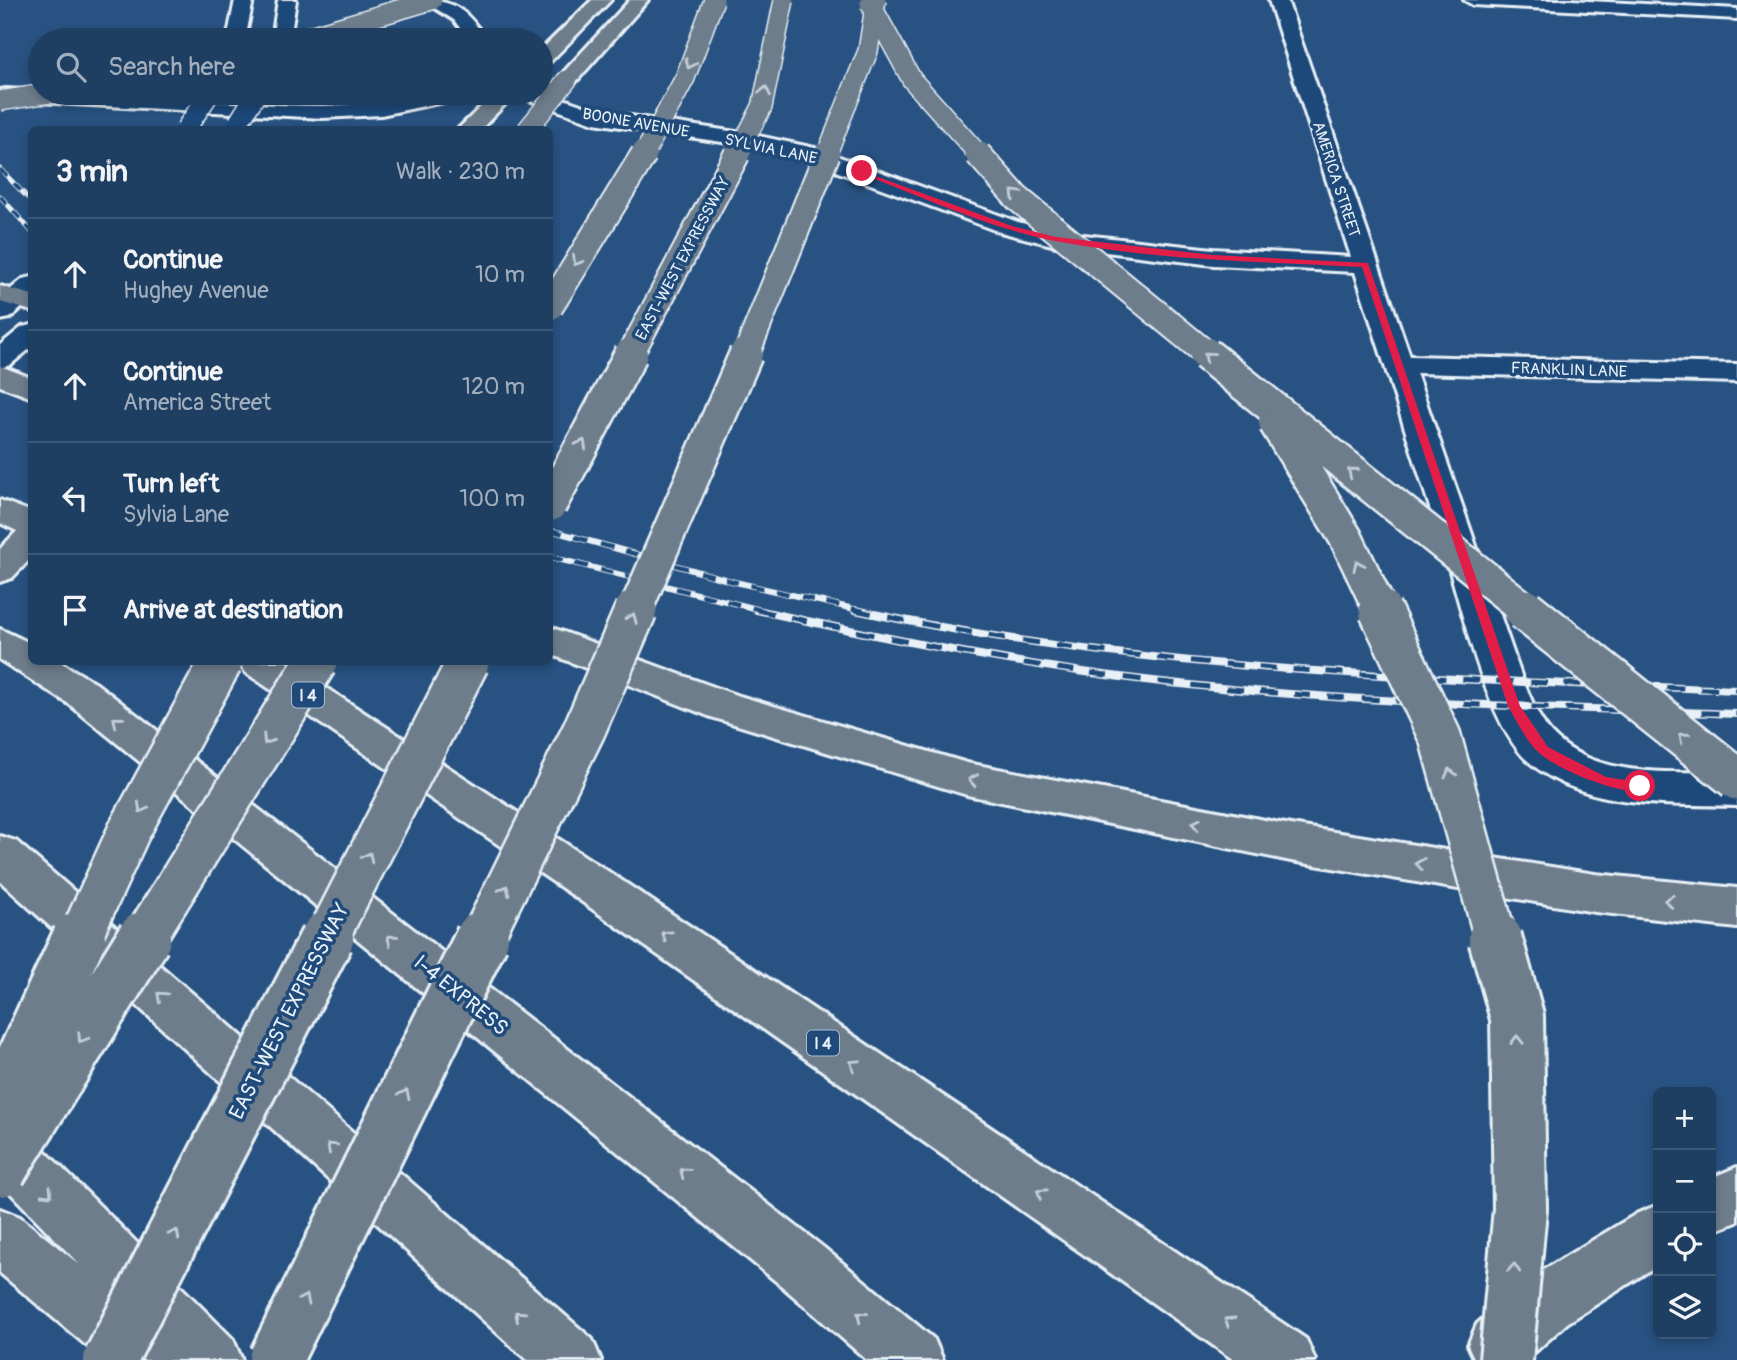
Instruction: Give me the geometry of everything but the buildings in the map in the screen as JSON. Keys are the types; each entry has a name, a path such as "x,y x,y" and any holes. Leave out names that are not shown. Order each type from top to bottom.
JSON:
{"highway":[{"path":"336,28 431,0"},
{"path":"553,48 602,0"},
{"path":"553,98 639,0"},
{"path":"553,302 669,107 695,52 714,0"},
{"name":"EAST-WEST EXPRESSWAY","path":"553,499 762,107 784,0"},
{"path":"868,0 912,80 1017,198 1261,399 1737,779"},
{"path":"275,1360 584,730 752,341 868,51 876,0"},
{"path":"0,101 28,97"},
{"path":"471,126 493,105"},
{"path":"530,126 547,105"},
{"path":"0,375 28,387"},
{"path":"1261,399 1346,538 1440,737 1517,1017 1520,1209 1506,1360"},
{"path":"0,510 28,523"},
{"path":"0,570 28,540"},
{"path":"553,641 724,707 967,779 1291,843 1595,892 1737,908"},
{"name":"I-4 EXPRESS","path":"0,642 28,660"},
{"name":"I-4 EXPRESS","path":"37,665 83,694 792,1258 913,1360"},
{"path":"0,1109 129,831 219,665"},
{"name":"I 4","path":"263,665 587,881 1285,1360"},
{"path":"0,1170 314,665"},
{"name":"EAST-WEST EXPRESSWAY","path":"110,1360 466,665"},
{"path":"0,854 570,1360"},
{"path":"0,1144 212,1360"},
{"path":"1716,1203 1737,1194"},
{"path":"1481,1360 1546,1302 1653,1236"},
{"path":"0,1237 150,1360"}],"street":[{"path":"238,28 244,0"},
{"path":"283,28 288,0"},
{"path":"285,19 301,0"},
{"path":"431,0 460,16 469,28"},
{"name":"AMERICA STREET","path":"1278,0 1514,706 1527,730 1543,750 1578,771 1604,782 1640,786 1737,789"},
{"path":"1473,0 1737,14"},
{"path":"0,94 28,96"},
{"name":"BOONE AVENUE","path":"553,102 594,117 707,135"},
{"path":"197,105 323,112 381,109 401,105"},
{"path":"188,126 202,105"},
{"path":"236,126 249,105"},
{"name":"SYLVIA LANE","path":"707,135 807,153 1009,227 1056,239 1200,256 1365,265"},
{"path":"0,359 28,336"},
{"name":"FRANKLIN LANE","path":"1400,364 1737,373"}],"railway":[{"path":"0,169 28,198"},
{"path":"0,196 28,228"},
{"path":"553,531 735,582 863,611"},
{"path":"553,558 765,611"},
{"path":"757,610 993,658 1088,673 1211,687 1436,703 1737,714"},
{"path":"855,610 1073,648 1183,660 1294,670 1737,690"}],"route":[{"path":"862,171 968,213 1056,239 1113,248 1213,257 1365,265 1514,706 1527,730 1543,750 1578,771 1604,782 1640,786"}]}
